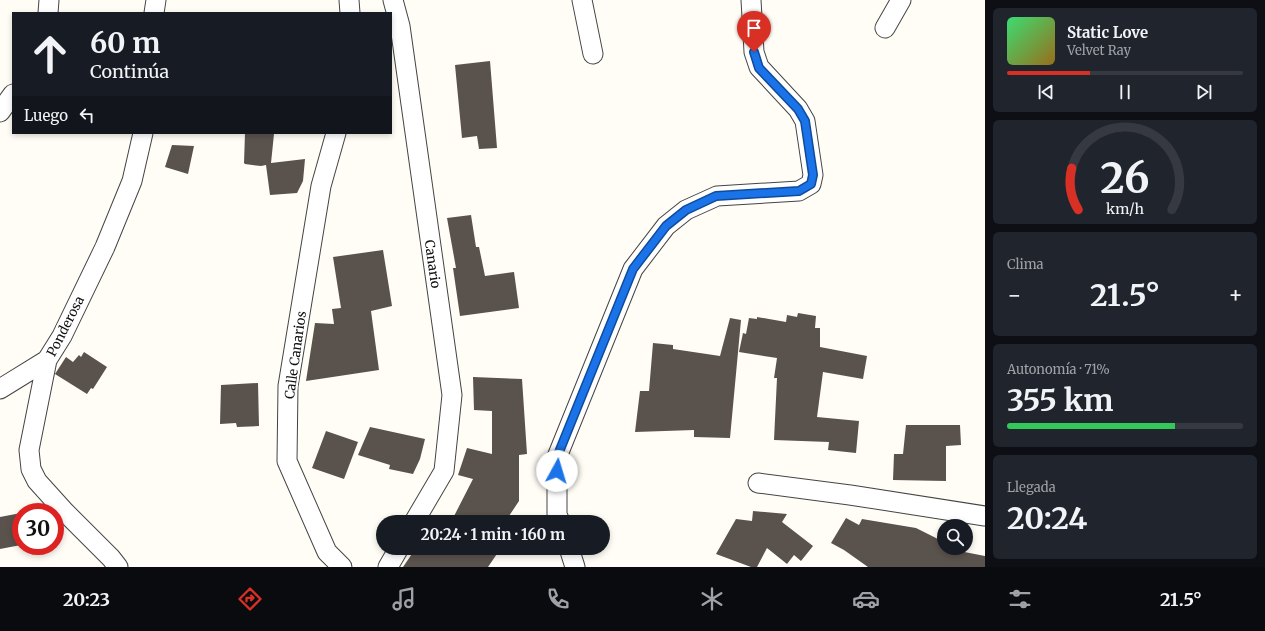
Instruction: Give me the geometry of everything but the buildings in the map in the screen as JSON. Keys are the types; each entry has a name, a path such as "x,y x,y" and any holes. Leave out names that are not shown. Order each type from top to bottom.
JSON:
{"street":[{"path":"48,12 49,0"},
{"path":"154,12 156,0"},
{"path":"349,0 350,12"},
{"name":"Canario","path":"394,0 400,26 452,395 444,471 418,515"},
{"path":"582,0 593,54"},
{"path":"557,515 557,457 633,269 666,226 686,210 716,196 799,191 811,184 813,175 805,121 798,109 759,68 754,52 751,0"},
{"path":"885,28 901,0"},
{"path":"0,112 12,95"},
{"name":"Ponderosa","path":"118,567 37,482 31,469 29,450 47,360 62,336 105,247 132,181 143,134"},
{"name":"Calle Canarios","path":"336,134 321,186 288,386 287,461 327,552 342,567"},
{"path":"0,390 47,360"},
{"path":"758,483 850,495 985,516"},
{"path":"388,567 395,555"},
{"path":"571,555 575,567"}],"route":[{"path":"557,471 557,457 633,269 666,226 686,210 716,196 799,191 811,184 813,175 805,121 798,109 759,68 754,52"}]}
